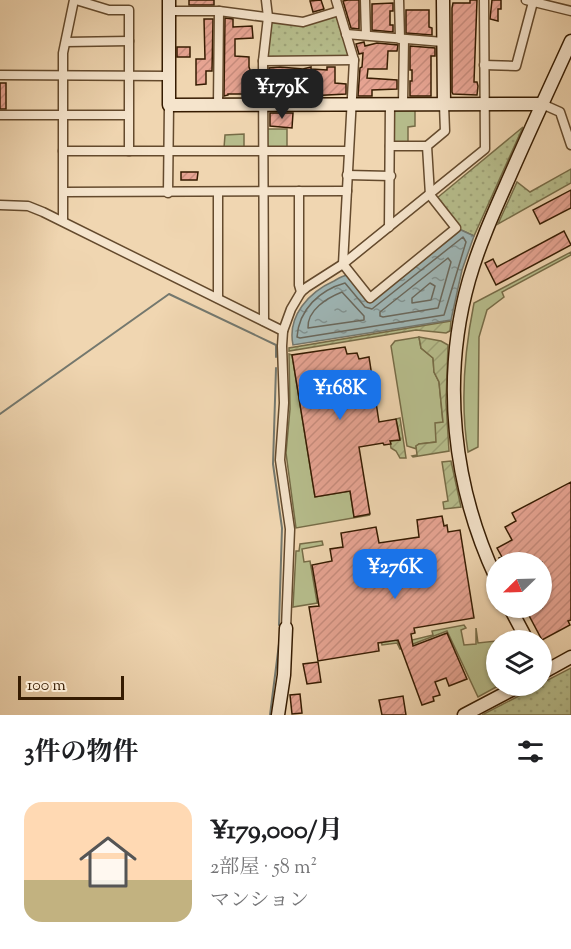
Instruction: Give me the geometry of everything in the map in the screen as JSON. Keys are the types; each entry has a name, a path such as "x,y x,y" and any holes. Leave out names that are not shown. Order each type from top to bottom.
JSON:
{"street":[{"path":"63,221 63,75 66,42 75,0 109,10 129,10 127,75 129,151"},
{"path":"264,321 263,61 268,17 266,0"},
{"path":"336,0 354,60 343,264 370,298 456,228 430,195 428,146"},
{"path":"365,0 366,35"},
{"path":"389,227 390,146 402,39 399,0"},
{"path":"390,146 428,146 445,131 443,0"},
{"path":"278,715 284,675 290,529 280,460 284,403 283,331 291,309 301,292 343,264 485,149 484,0"},
{"path":"484,65 516,66 529,1 571,11"},
{"path":"168,193 169,6 303,22 339,10"},
{"path":"218,105 219,11"},
{"path":"346,34 443,42"},
{"path":"66,42 129,41"},
{"path":"486,553 474,524 460,465 455,428 455,363 461,316 473,267 488,227 571,41"},
{"path":"263,61 354,60"},
{"path":"0,75 169,76"},
{"path":"169,105 542,104 560,112 571,145"},
{"path":"0,115 128,115"},
{"path":"63,151 348,151"},
{"path":"347,175 391,176"},
{"path":"299,191 299,285 301,292"},
{"path":"64,192 347,191"},
{"path":"218,192 218,298"},
{"path":"0,205 28,206 63,221 283,331"},
{"path":"552,667 571,657"},
{"path":"464,715 500,696"}],"green space":[{"path":"334,16 337,18 349,54 344,58 270,59 266,54 268,24 272,21"},
{"path":"395,110 415,110 415,126 408,127 408,143 393,142 392,113"},
{"path":"523,127 474,236 461,230 437,198"},
{"path":"267,129 287,129 287,148 270,148 267,145"},
{"path":"244,134 244,148 224,148 225,135"},
{"path":"571,169 571,183 498,224 517,182 530,192"},
{"path":"571,252 571,255 502,292 504,297 487,310 479,337 478,447 468,452 464,415 464,378 474,303"},
{"path":"451,321 450,331 446,333 416,330 289,351 289,348"},
{"path":"419,337 421,348 433,358 434,372 439,382 443,423 436,442 419,444 416,446 417,449 407,446 391,346 395,341"},
{"path":"419,337 441,341 448,345 446,402 449,451 413,457 417,455 416,446 419,444 436,442 435,423 443,422 439,382 434,372 433,358 421,348"},
{"path":"289,354 292,355 315,497 350,491 354,516 370,515 296,528 286,453 290,409"},
{"path":"400,418 406,458 400,458 391,448 390,441 400,439 396,419"},
{"path":"451,461 461,507 444,509 443,502 448,501 442,462"},
{"path":"322,541 323,545 302,549 304,562 310,561 317,602 374,592 399,645 433,635 432,631 464,625 466,628 461,630 464,645 476,644 476,628 478,643 486,642 486,693 478,697 447,631 400,649 397,643 382,645 372,594 293,607 296,551 299,551 300,544"},
{"path":"571,668 571,715 482,715 519,696 552,696 552,678"}],"water":[{"path":"461,230 474,236 462,270 451,320 293,345 293,324 302,306 316,292 347,275 370,303"}],"building":[{"path":"189,0 214,0 214,5 189,5"},
{"path":"321,0 324,9 313,12 310,1"},
{"path":"359,0 359,29 351,28 343,1"},
{"path":"470,0 477,0 474,82 477,82 478,86 477,95 453,94 452,8 453,3 470,3"},
{"path":"492,0 501,0 498,21 490,19"},
{"path":"393,3 393,11 390,11 390,25 393,25 393,32 372,30 372,4"},
{"path":"406,10 429,10 429,27 432,28 432,35 406,33"},
{"path":"225,18 233,19 233,27 252,26 253,38 235,39 235,56 249,57 249,67 253,78 252,97 244,97 244,94 224,96"},
{"path":"204,19 213,19 212,71 206,71 206,84 196,85 196,59 205,59"},
{"path":"364,42 365,46 377,43 398,45 397,51 388,51 387,69 368,69 367,78 397,80 397,89 372,90 372,96 358,96 363,53 359,54 356,44"},
{"path":"410,46 435,48 435,56 431,56 431,96 410,96 412,70 410,70"},
{"path":"177,47 190,47 190,57 177,57"},
{"path":"311,67 311,69 327,70 327,67 335,67 335,83 346,84 346,94 308,96 270,94 269,68 303,69"},
{"path":"0,83 6,83 6,109 0,109"},
{"path":"270,113 293,113 292,128 270,126"},
{"path":"181,172 198,172 197,180 181,180"},
{"path":"571,190 571,208 540,224 533,210"},
{"path":"564,231 571,245 496,285 485,263 493,259 497,267"},
{"path":"345,347 347,354 357,353 359,359 369,357 379,422 396,419 400,440 390,441 391,444 359,447 370,514 354,517 350,491 315,497 292,355"},
{"path":"571,482 571,620 568,621 570,625 552,635 552,630 537,630 530,618 552,618 552,552 499,552 497,548 512,540 505,527 516,521 512,513"},
{"path":"442,516 448,532 460,530 474,618 414,628 415,633 411,634 413,646 447,633 467,679 449,686 446,678 435,682 440,695 433,697 434,701 422,705 398,640 378,643 379,651 318,661 309,607 319,606 312,565 332,561 330,549 343,547 341,533 376,527 379,543 419,537 417,520"},
{"path":"318,662 321,682 307,684 303,664"},
{"path":"300,694 302,713 292,714 290,695"},
{"path":"403,696 406,715 382,715 379,700"}],"waterway":[{"path":"0,414 169,294 276,345 276,357"},
{"path":"276,368 273,464 282,528 279,625"},
{"path":"270,715 279,644"}]}
